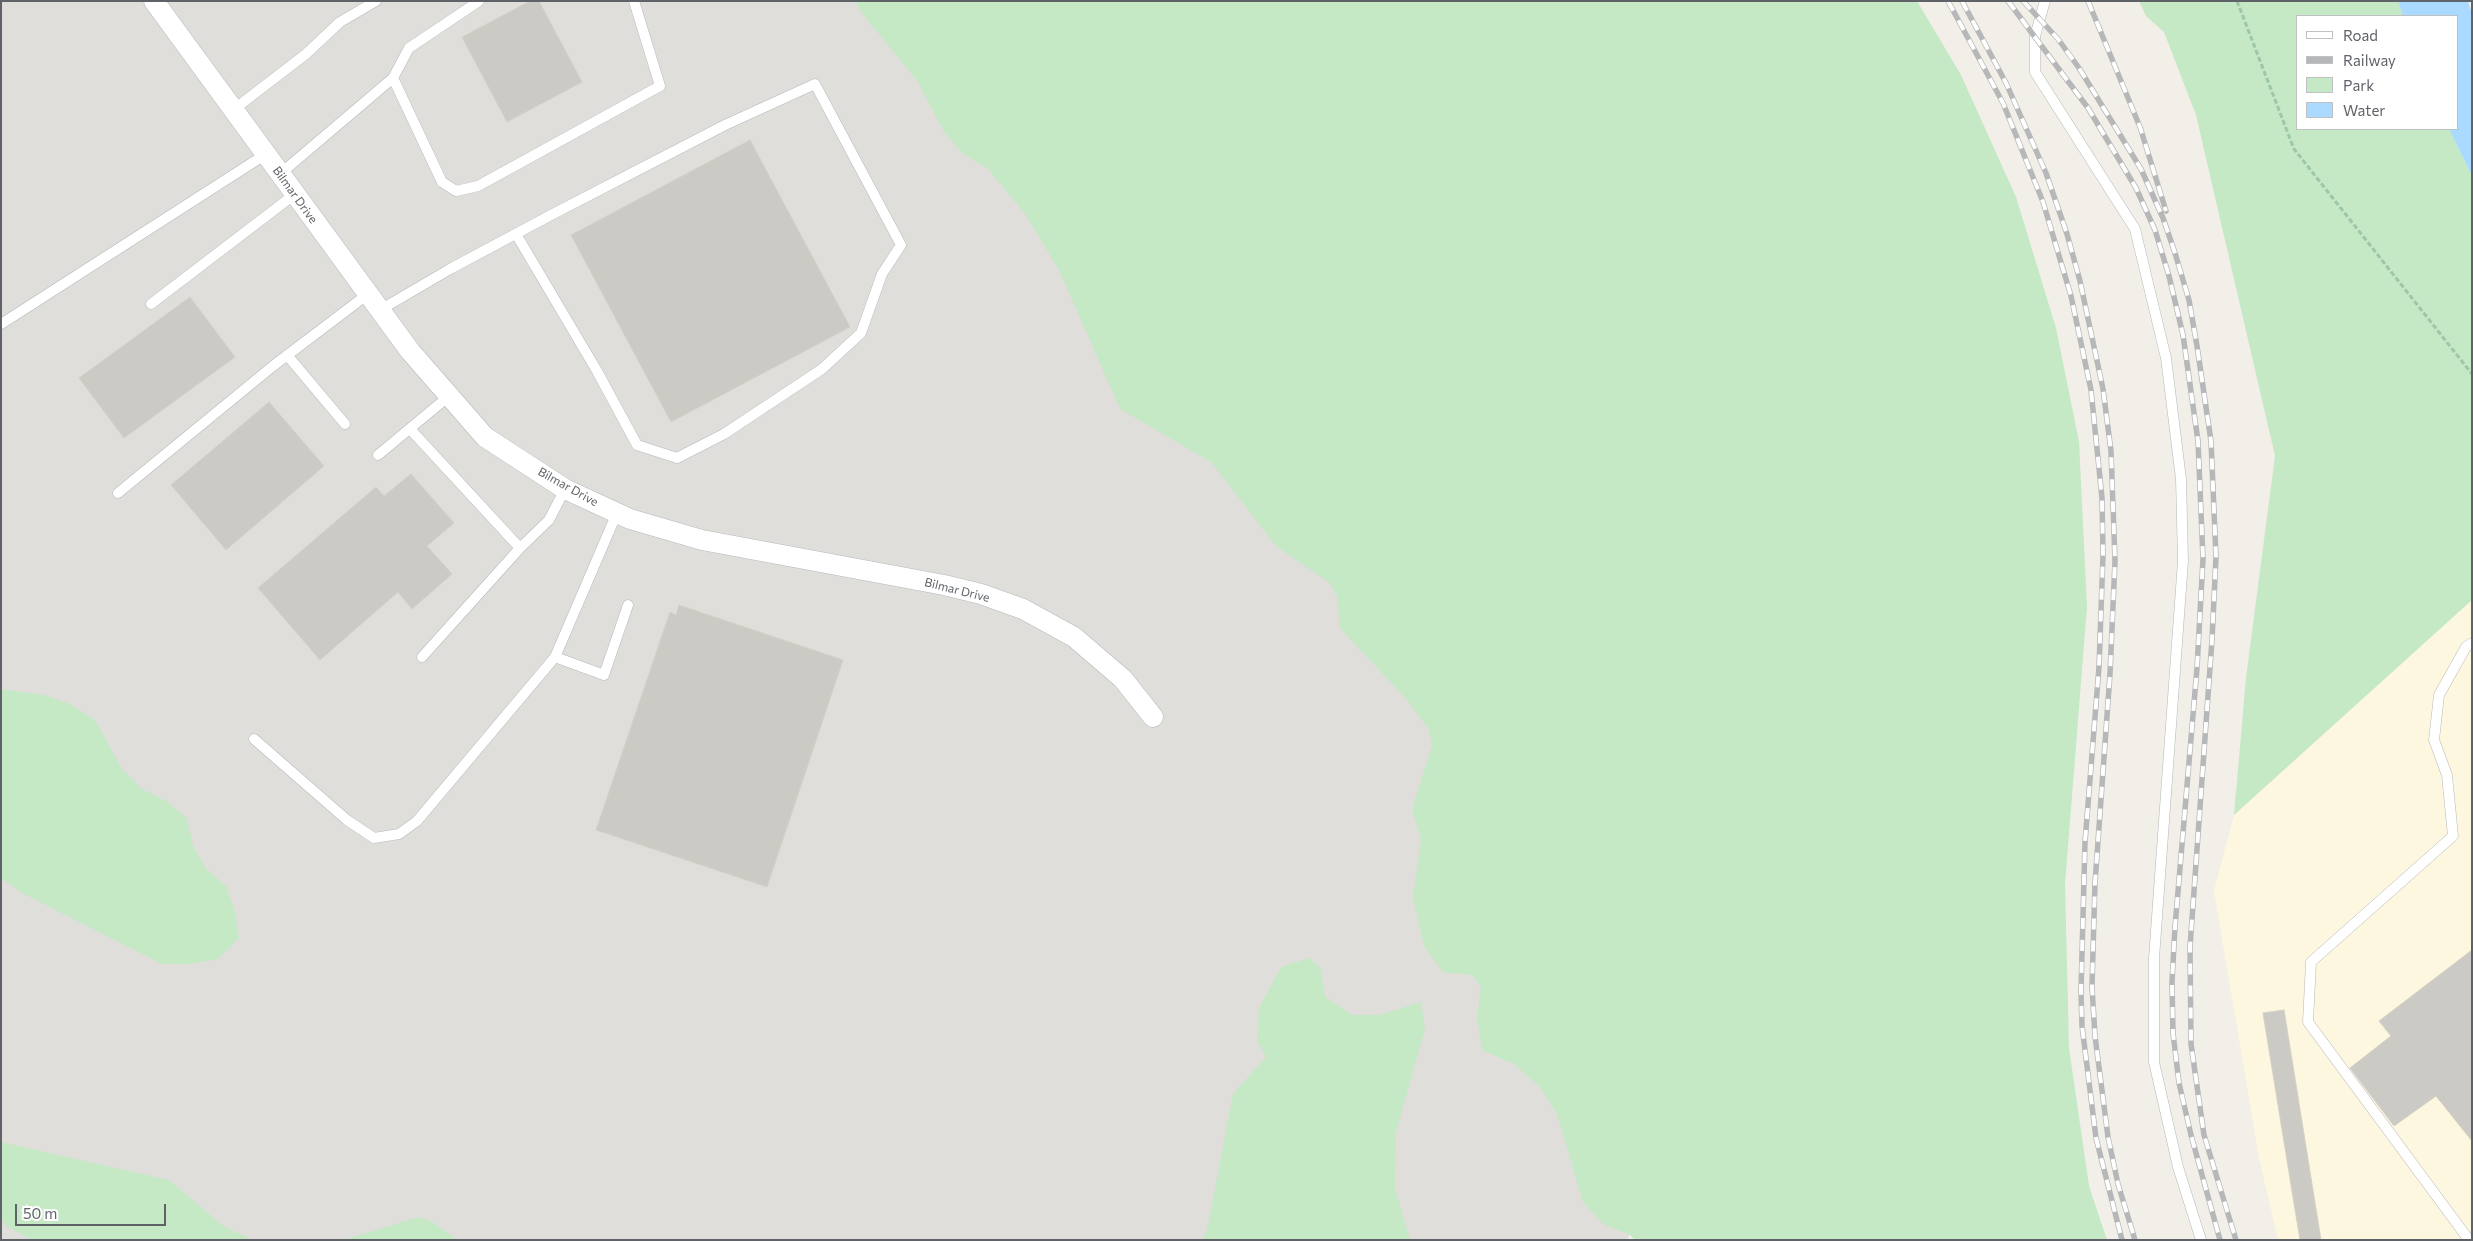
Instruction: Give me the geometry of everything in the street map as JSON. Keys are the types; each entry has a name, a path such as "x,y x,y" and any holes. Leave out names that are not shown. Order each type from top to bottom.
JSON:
{"street":[{"name":"Bilmar Drive","path":"154,1 410,351 485,437 565,489 617,513 702,540 944,585 981,594 1023,608 1074,636 1123,679 1153,717"}],"lane":[{"path":"233,110 306,54 340,22 376,1"},
{"path":"280,174 392,78 409,48 479,1"},
{"path":"392,78 442,182 456,191 478,186 660,86 634,1"},
{"path":"2045,1 2035,36 2035,72 2135,229 2166,358 2181,479 2183,561 2154,958 2154,1062 2178,1167 2201,1240"},
{"path":"380,310 450,269 516,234 725,125 816,84 901,245 882,274 861,333 822,368 724,434 677,458 636,445 597,371 516,234"},
{"path":"1,324 266,154"},
{"path":"151,304 295,194"},
{"path":"118,493 287,355 368,294"},
{"path":"287,355 345,424"},
{"path":"378,455 449,396"},
{"path":"410,428 520,548"},
{"path":"422,657 520,548 549,520 565,489"},
{"path":"254,739 346,820 374,838 399,834 417,821 555,657 617,513"},
{"path":"555,657 604,675 628,604"},
{"path":"2469,1240 2308,1022 2311,962 2453,836 2446,775 2434,740 2439,696 2466,647 2472,643"}],"path":[{"path":"2237,1 2294,149 2472,374"}],"shaded area":[{"path":"1,1 1067,1 1715,714 1628,1240 1,1240"},
{"path":"2472,600 2472,1240 2278,1240 2259,1158 2214,891 2234,815"}],"green space":[{"path":"855,1 1917,1 1961,75 2016,197 2056,328 2079,442 2087,607 2065,884 2069,1048 2089,1186 2107,1240 1635,1240 1630,1235 1603,1224 1583,1202 1557,1114 1540,1087 1514,1064 1482,1050 1477,1018 1481,987 1472,975 1443,972 1424,946 1413,897 1421,840 1412,810 1432,745 1429,730 1408,701 1340,628 1337,596 1330,583 1277,547 1211,462 1120,409 1059,270 1026,215 988,169 963,154 944,132 918,82 861,12"},
{"path":"2139,1 2398,1 2403,15 2296,15 2296,130 2449,130 2472,176 2472,600 2234,815 2246,678 2275,456 2196,115 2164,32 2146,16"},
{"path":"1,689 44,695 70,704 95,720 122,769 142,789 166,801 187,818 193,846 206,869 226,886 235,912 239,938 218,959 190,964 162,964 22,893 1,878"},
{"path":"1309,958 1320,967 1325,997 1352,1015 1379,1015 1421,1002 1425,1029 1396,1132 1395,1189 1410,1240 1202,1240 1207,1230 1233,1094 1266,1057 1257,1040 1259,1008 1281,967"},
{"path":"1,1142 169,1180 223,1226 253,1240 33,1240 6,1226 1,1218"},
{"path":"419,1217 432,1222 458,1240 343,1240"}],"water":[{"path":"2398,1 2468,1 2472,14 2472,176 2449,130 2458,130 2458,15 2403,15"}],"building":[{"path":"530,1 539,1 582,82 507,122 462,37"},
{"path":"750,140 850,327 671,422 571,235"},
{"path":"190,297 235,357 124,438 79,378"},
{"path":"269,402 324,466 226,550 171,485"},
{"path":"411,474 454,523 427,546 452,574 412,609 398,592 320,660 258,588 376,487 384,496"},
{"path":"679,605 843,660 767,887 596,830 670,612 676,615"},
{"path":"2472,950 2472,1141 2436,1096 2394,1126 2350,1068 2391,1036 2379,1021"},
{"path":"2284,1010 2321,1240 2300,1240 2263,1013"}],"railway":[{"path":"1948,1 2003,103 2043,202 2071,296 2091,390 2102,498 2103,555 2099,667 2085,842 2081,991 2082,1026 2096,1138 2122,1240"},
{"path":"1962,1 2006,83 2046,173 2067,234 2080,281 2103,389 2111,451 2115,561 2110,674 2095,883 2092,987 2095,1036 2108,1137 2118,1184 2135,1240"},
{"path":"2008,1 2088,108 2136,188 2155,230 2169,276 2183,335 2198,441 2203,559 2197,668 2175,927 2172,982 2173,1033 2179,1083 2191,1135 2220,1240"},
{"path":"2023,1 2058,39 2079,68 2141,169 2163,218 2175,253 2189,300 2197,346 2211,441 2216,557 2212,640 2190,947 2191,1044 2204,1135 2236,1240"},
{"path":"2088,1 2140,127 2166,211"}]}
